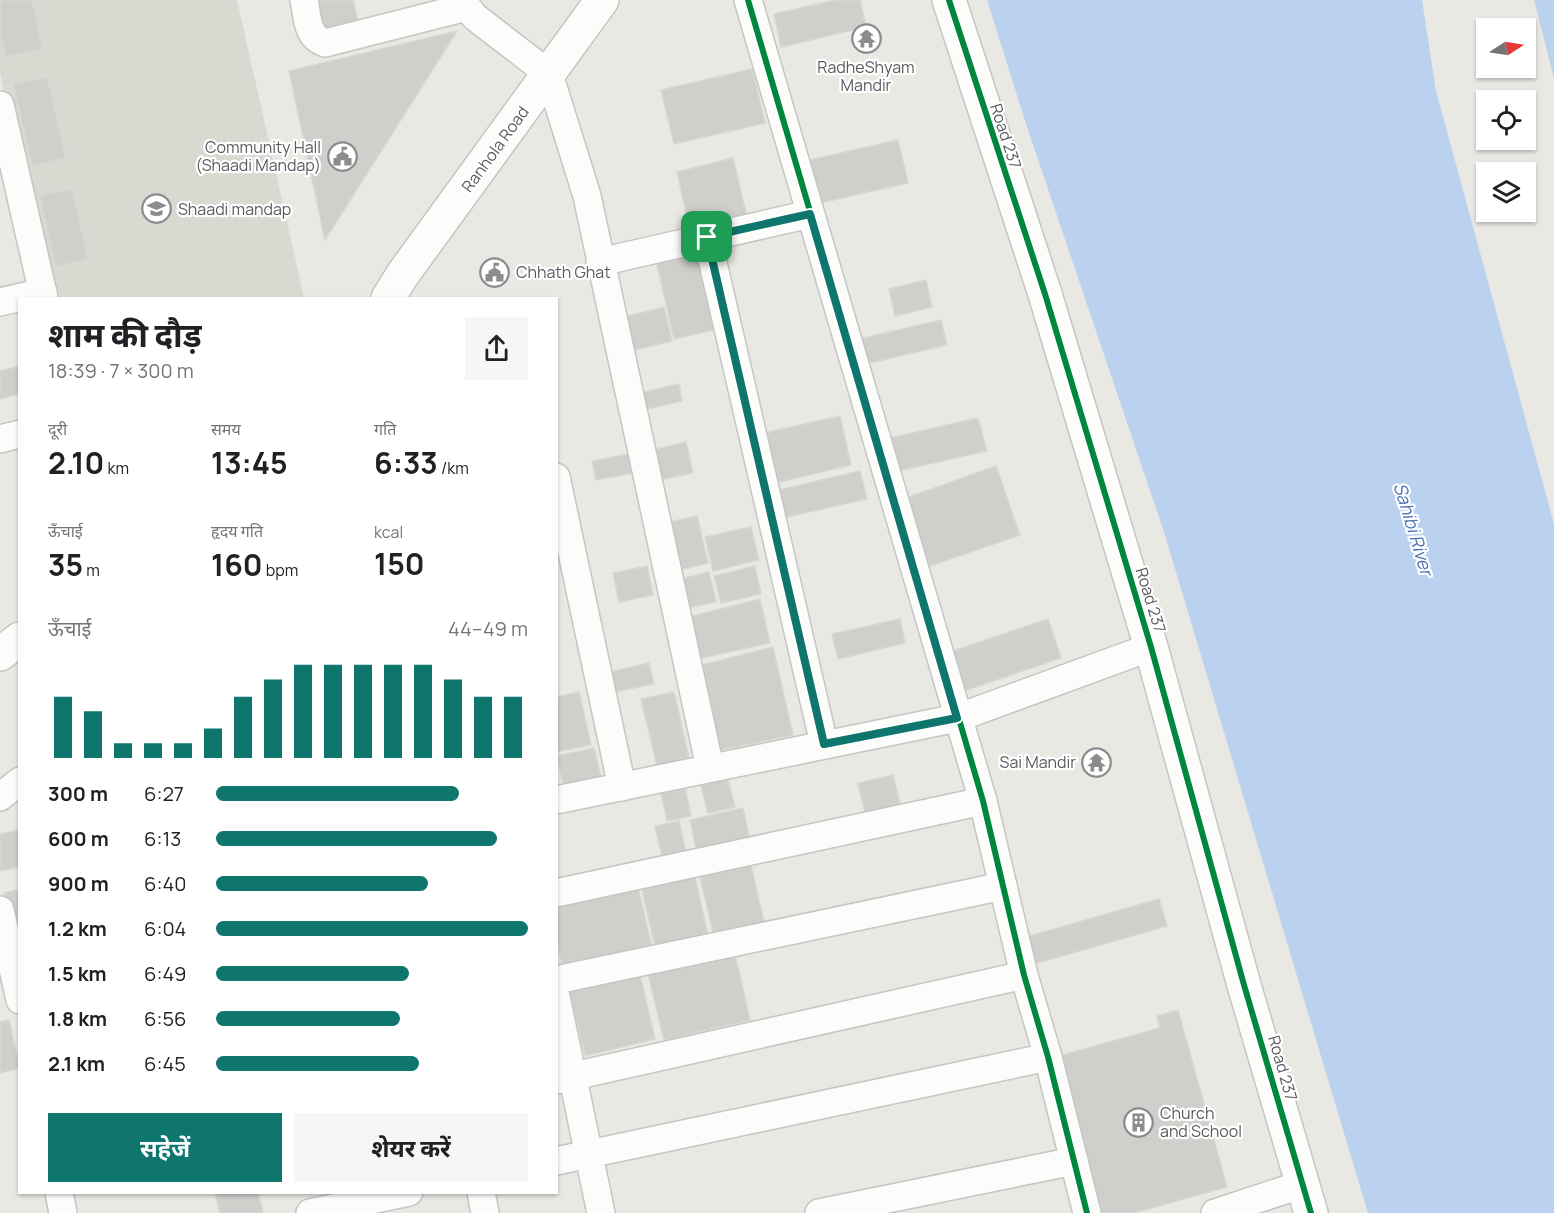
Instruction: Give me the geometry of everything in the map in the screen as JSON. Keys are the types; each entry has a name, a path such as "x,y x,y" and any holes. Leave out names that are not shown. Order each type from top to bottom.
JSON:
{"street":[{"path":"304,0 311,33 315,39 325,43 466,4 475,17 549,74 587,196 710,768"},
{"name":"Ranhola Road","path":"400,290 602,0"},
{"path":"748,0 983,801 1024,975 1048,1057 1088,1213"},
{"name":"Road 237","path":"949,0 1045,294 1150,647 1244,985 1307,1198"},
{"path":"0,105 6,162 44,295"},
{"path":"600,262 810,214"},
{"path":"707,237 824,744"},
{"path":"0,302 18,299"},
{"path":"0,439 18,434"},
{"path":"558,486 622,787"},
{"path":"0,654 18,640"},
{"path":"558,801 957,718 1150,647"},
{"path":"0,797 18,783"},
{"path":"558,893 983,801"},
{"path":"558,980 1003,886"},
{"path":"0,910 18,991"},
{"path":"565,1078 1024,975"},
{"path":"0,1010 18,1006"},
{"path":"558,1015 565,1078 590,1154 601,1213"},
{"path":"558,1161 1048,1057"},
{"path":"819,1213 1074,1161"},
{"path":"59,1194 63,1213"},
{"path":"310,1213 400,1194"},
{"path":"481,1194 485,1213"},
{"path":"1215,1213 1307,1198"}],"shaded area":[{"name":"Shaadi mandap","path":"0,0 237,0 304,297 50,297 0,72"}],"water":[{"name":"Sahibi River","path":"987,0 1422,0 1436,91 1554,524 1554,1213 1368,1213 1164,532 1026,124"},
{"path":"1534,0 1554,0 1554,78"}],"building":[{"path":"0,0 32,0 43,49 6,57 0,30"},
{"path":"317,0 353,0 358,21 324,29"},
{"path":"835,0 860,0 866,27 781,47 774,14"},
{"name":"Community Hall (Shaadi Mandap)","path":"457,31 325,240 289,71"},
{"path":"752,69 765,123 674,144 661,90"},
{"path":"47,77 66,158 32,166 13,84"},
{"path":"898,140 908,183 820,203 810,160"},
{"path":"733,158 747,217 690,230 677,172"},
{"path":"72,189 88,259 56,267 40,196"},
{"path":"699,250 717,329 674,339 656,260"},
{"path":"926,280 932,307 895,316 889,289"},
{"path":"664,307 672,341 631,351 624,317"},
{"path":"941,320 947,345 861,365 855,340"},
{"path":"18,366 18,394 0,399 0,371"},
{"path":"679,384 682,401 639,411 635,394"},
{"path":"840,416 851,465 767,485 755,435"},
{"path":"978,418 987,451 897,471 890,438"},
{"path":"686,442 693,473 650,482 644,452"},
{"path":"633,453 638,472 596,480 592,461"},
{"path":"996,466 1020,535 930,566 906,498"},
{"path":"860,471 867,499 773,520 766,493"},
{"path":"697,516 708,563 676,571 665,523"},
{"path":"751,527 759,560 713,571 705,537"},
{"path":"647,566 653,595 619,602 613,573"},
{"path":"755,566 761,594 721,603 714,576"},
{"path":"709,572 716,602 683,609 676,580"},
{"path":"760,599 770,643 693,660 684,618"},
{"path":"900,619 905,643 838,659 832,634"},
{"path":"1048,619 1061,658 964,691 950,652"},
{"path":"773,647 793,735 716,751 698,666"},
{"path":"649,663 654,684 614,692 610,672"},
{"path":"579,692 591,745 558,752 558,697"},
{"path":"674,692 689,758 657,766 641,699"},
{"path":"594,748 601,778 564,787 558,756"},
{"path":"726,772 735,807 708,813 699,778"},
{"path":"893,775 901,808 866,817 858,783"},
{"path":"684,782 691,816 667,821 660,788"},
{"path":"743,808 750,842 697,854 690,820"},
{"path":"679,821 687,856 663,861 655,826"},
{"path":"18,830 18,867 0,871 0,834"},
{"path":"750,861 765,926 714,937 699,872"},
{"path":"694,873 709,939 656,951 641,885"},
{"path":"638,888 653,952 564,973 558,948 558,907"},
{"path":"18,890 18,926 12,927 4,893"},
{"path":"1159,899 1167,926 1034,964 1026,937"},
{"path":"734,950 750,1020 664,1040 647,970"},
{"path":"639,970 655,1039 585,1056 568,986"},
{"name":"Church and School","path":"1178,1010 1227,1187 1134,1213 1093,1213 1051,1058 1160,1028 1157,1016"},
{"path":"9,1020 18,1068 0,1073 0,1022"},
{"path":"215,1194 258,1194 263,1213 220,1213"}],"cycle path":[{"path":"748,0 983,801 1024,975 1048,1057 1087,1213"},
{"path":"949,0 1045,294 1151,647 1244,985 1311,1213"}],"place":[{"name":"RadheShyam Mandir","path":"866,39"},
{"name":"Community Hall (Shaadi Mandap)","path":"342,156"},
{"name":"Shaadi mandap","path":"157,209"},
{"name":"Chhath Ghat","path":"495,272"},
{"name":"Sai Mandir","path":"1097,762"},
{"name":"Church and School","path":"1139,1122"}],"route":[{"path":"810,214 957,718 824,744 707,237 810,214"}]}
